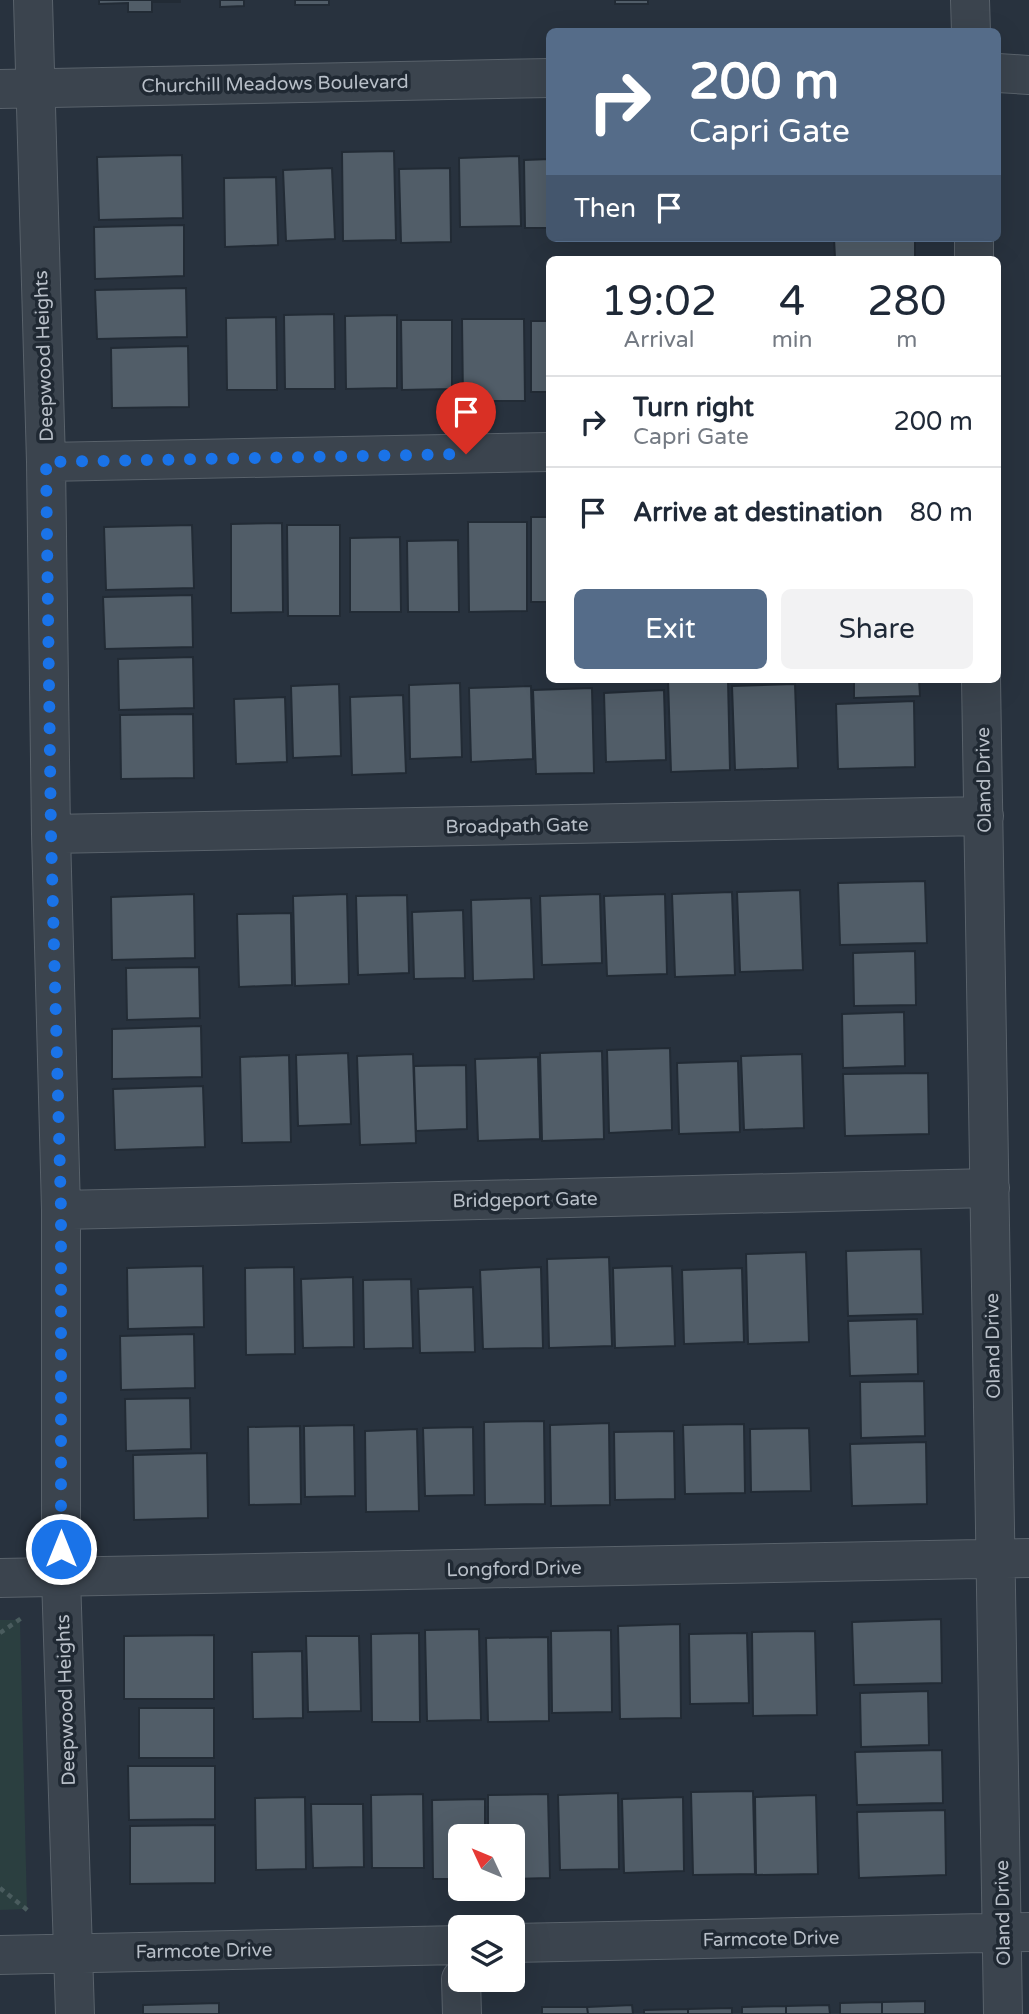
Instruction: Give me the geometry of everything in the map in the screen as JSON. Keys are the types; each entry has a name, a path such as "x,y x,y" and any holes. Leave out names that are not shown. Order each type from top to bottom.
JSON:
{"street":[{"name":"Deepwood Heights","path":"33,0 17,89 46,462 51,834 61,1210 61,1577 75,2014"},
{"path":"970,0 971,28"},
{"path":"1001,73 1029,75"},
{"name":"Churchill Meadows Boulevard","path":"17,89 546,78"},
{"path":"46,462 546,452"},
{"name":"Oland Drive","path":"981,683 990,1188 1012,1558 1016,1933 1003,2014"},
{"name":"Broadpath Gate","path":"51,834 984,816"},
{"name":"Bridgeport Gate","path":"61,1210 990,1188"},
{"name":"Longford Drive","path":"0,1578 1012,1558"},
{"name":"Farmcote Drive","path":"525,1944 1016,1933"},
{"name":"Farmcote Drive","path":"0,1955 448,1945"},
{"path":"461,1992 461,2014"}],"path":[{"path":"0,1633 24,1616"},
{"path":"0,1888 32,1913"}],"green space":[{"path":"0,1620 20,1620 27,1909 0,1910"}],"building":[{"path":"99,0 180,2 152,2 152,12 128,12 128,3 99,4"},
{"path":"220,0 244,0 244,6 220,7"},
{"path":"295,0 329,0 329,5 295,5"},
{"path":"615,0 648,0 648,4 615,4"},
{"path":"394,151 396,240 343,241 342,152"},
{"path":"182,155 183,218 99,220 97,157"},
{"path":"519,156 521,226 460,227 459,158"},
{"path":"546,159 546,228 525,228 524,160"},
{"path":"332,168 335,239 286,241 283,170"},
{"path":"450,168 451,242 401,243 399,169"},
{"path":"276,177 278,245 225,247 224,178"},
{"path":"184,225 184,276 95,279 94,227"},
{"path":"834,242 915,242 915,256 835,256"},
{"path":"186,288 187,337 97,339 95,290"},
{"path":"334,314 335,389 285,389 284,315"},
{"path":"397,315 397,388 346,389 345,316"},
{"path":"276,317 277,390 227,390 226,318"},
{"path":"462,319 524,319 525,401 463,401"},
{"path":"401,320 452,320 452,389 402,390"},
{"path":"531,321 546,321 546,392 531,392"},
{"path":"188,346 189,407 112,408 111,348"},
{"path":"531,517 546,517 546,602 531,602"},
{"path":"468,522 527,522 527,611 469,612"},
{"path":"282,523 283,612 231,613 231,524"},
{"path":"192,525 194,588 106,590 104,527"},
{"path":"287,525 340,525 340,616 288,616"},
{"path":"400,537 401,612 350,612 350,538"},
{"path":"458,540 459,612 408,612 407,541"},
{"path":"192,595 193,647 105,649 103,597"},
{"path":"193,657 194,708 119,710 118,659"},
{"path":"460,683 462,757 410,759 409,685"},
{"path":"668,683 728,683 730,770 671,772"},
{"path":"854,683 919,683 920,696 854,698"},
{"path":"339,684 341,756 293,758 291,686"},
{"path":"795,684 798,768 735,770 732,686"},
{"path":"531,686 533,759 471,762 469,688"},
{"path":"592,688 594,773 536,774 533,690"},
{"path":"664,690 666,760 606,762 604,693"},
{"path":"403,695 406,773 352,775 350,697"},
{"path":"285,697 287,762 236,764 234,699"},
{"path":"914,701 915,767 838,769 836,704"},
{"path":"193,714 194,778 121,779 120,715"},
{"path":"925,881 927,943 840,945 838,883"},
{"path":"800,890 803,970 740,972 737,892"},
{"path":"732,892 735,975 675,977 672,894"},
{"path":"194,894 195,958 112,960 111,897"},
{"path":"347,894 349,984 295,986 293,896"},
{"path":"600,894 602,963 542,965 540,896"},
{"path":"665,894 667,974 607,976 604,896"},
{"path":"407,895 409,973 358,975 356,896"},
{"path":"531,898 534,979 473,981 471,900"},
{"path":"463,910 465,978 414,979 412,912"},
{"path":"291,913 292,985 239,987 237,914"},
{"path":"915,951 916,1005 854,1006 853,953"},
{"path":"199,967 200,1018 127,1020 126,968"},
{"path":"904,1012 905,1066 843,1068 842,1014"},
{"path":"201,1026 202,1077 112,1079 112,1029"},
{"path":"670,1048 672,1130 609,1133 607,1050"},
{"path":"602,1051 604,1139 542,1141 540,1053"},
{"path":"348,1053 351,1124 298,1126 296,1055"},
{"path":"413,1054 416,1143 360,1145 357,1056"},
{"path":"802,1054 804,1128 744,1130 741,1056"},
{"path":"289,1055 291,1142 242,1143 240,1057"},
{"path":"538,1057 540,1139 478,1141 475,1059"},
{"path":"738,1061 740,1132 679,1134 677,1063"},
{"path":"466,1065 467,1129 416,1131 414,1066"},
{"path":"928,1073 929,1134 845,1136 843,1074"},
{"path":"203,1086 205,1147 115,1150 113,1089"},
{"path":"921,1249 923,1314 848,1316 846,1251"},
{"path":"806,1252 809,1342 748,1344 746,1254"},
{"path":"609,1257 612,1346 549,1348 547,1259"},
{"path":"203,1266 204,1327 128,1329 127,1268"},
{"path":"672,1266 675,1346 615,1348 613,1268"},
{"path":"294,1267 295,1354 246,1355 245,1268"},
{"path":"541,1267 543,1348 483,1349 480,1270"},
{"path":"742,1268 744,1342 684,1344 682,1270"},
{"path":"353,1277 354,1347 303,1348 301,1279"},
{"path":"411,1279 413,1348 364,1349 363,1280"},
{"path":"473,1287 475,1352 420,1353 418,1289"},
{"path":"917,1319 918,1374 850,1376 848,1321"},
{"path":"194,1334 195,1388 121,1390 120,1336"},
{"path":"924,1381 925,1436 861,1438 860,1382"},
{"path":"190,1398 191,1449 126,1451 125,1399"},
{"path":"544,1421 545,1504 485,1505 484,1422"},
{"path":"609,1423 610,1505 551,1506 550,1425"},
{"path":"744,1424 745,1493 685,1494 683,1425"},
{"path":"354,1425 355,1496 305,1497 304,1426"},
{"path":"300,1426 301,1504 249,1505 248,1427"},
{"path":"473,1427 474,1495 425,1496 423,1428"},
{"path":"809,1428 811,1491 751,1492 750,1429"},
{"path":"417,1429 419,1511 366,1512 365,1431"},
{"path":"674,1431 675,1499 615,1500 614,1432"},
{"path":"926,1442 927,1504 852,1506 850,1444"},
{"path":"207,1453 208,1518 134,1520 133,1455"},
{"path":"941,1619 942,1683 854,1685 852,1622"},
{"path":"680,1624 681,1718 620,1719 618,1626"},
{"path":"479,1629 481,1720 427,1721 425,1630"},
{"path":"611,1630 612,1712 552,1713 551,1631"},
{"path":"815,1631 817,1715 753,1716 752,1632"},
{"path":"419,1633 420,1722 372,1722 371,1634"},
{"path":"747,1633 749,1703 690,1704 689,1634"},
{"path":"214,1635 214,1699 124,1699 124,1636"},
{"path":"306,1636 359,1636 361,1711 308,1712"},
{"path":"548,1637 549,1721 488,1722 486,1638"},
{"path":"302,1651 303,1718 253,1719 252,1652"},
{"path":"928,1691 929,1745 861,1747 860,1693"},
{"path":"139,1708 214,1708 214,1758 139,1758"},
{"path":"942,1750 943,1803 857,1805 855,1752"},
{"path":"128,1766 215,1766 215,1819 129,1820"},
{"path":"753,1791 755,1874 693,1875 691,1792"},
{"path":"618,1793 619,1869 560,1870 558,1795"},
{"path":"423,1794 424,1868 372,1868 371,1795"},
{"path":"548,1794 550,1878 525,1879 525,1824 488,1824 488,1795"},
{"path":"816,1795 818,1874 756,1875 755,1797"},
{"path":"305,1797 306,1869 256,1870 255,1798"},
{"path":"683,1797 684,1871 624,1873 622,1799"},
{"path":"485,1799 485,1824 448,1824 448,1879 433,1879 432,1800"},
{"path":"311,1804 363,1804 364,1867 313,1868"},
{"path":"945,1810 946,1875 859,1878 857,1812"},
{"path":"215,1825 215,1883 130,1884 130,1826"},
{"path":"925,2001 925,2014 882,2014 882,2002"},
{"path":"882,2002 882,2014 840,2014 840,2003"},
{"path":"219,2003 219,2014 143,2014 143,2005"},
{"path":"632,2005 633,2014 588,2014 587,2007"},
{"path":"829,2005 830,2014 786,2014 786,2006"},
{"path":"786,2006 786,2014 742,2014 742,2007"},
{"path":"542,2007 587,2007 588,2014 542,2014"},
{"path":"732,2008 732,2014 688,2014 688,2009"},
{"path":"688,2009 688,2014 644,2014 644,2010"}],"route":[{"path":"61,1549 61,1210 51,834 46,462 466,454"}]}
